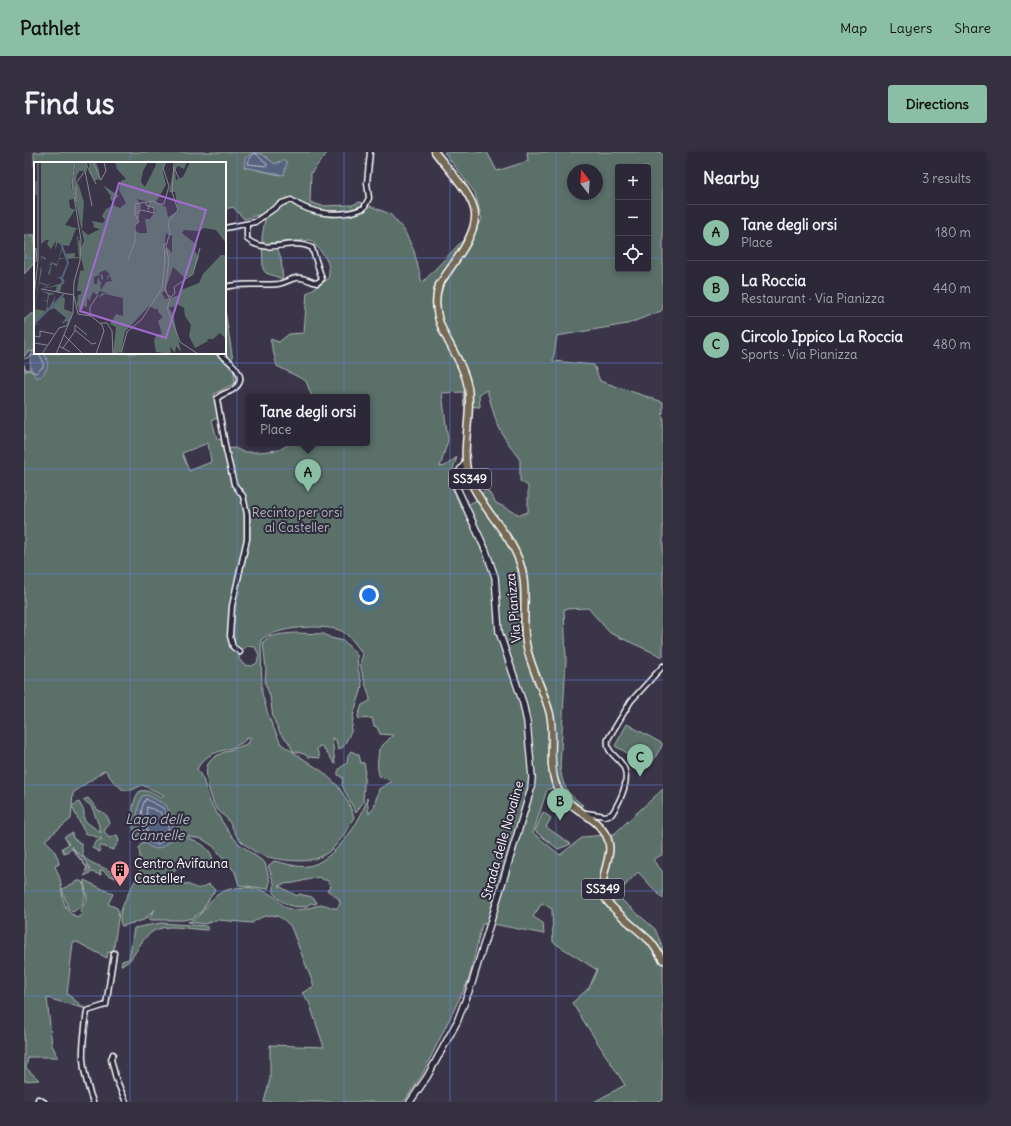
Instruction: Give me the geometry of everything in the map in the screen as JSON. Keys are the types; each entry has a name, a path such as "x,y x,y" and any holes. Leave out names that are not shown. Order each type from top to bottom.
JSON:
{"main road":[{"name":"Via Pianizza","path":"434,152 465,192 472,204 475,214 470,236 439,285 435,302 437,318 443,335 467,383 470,403 466,463 470,480 512,546 520,562 524,583 526,643 550,715 554,781 562,797 577,810"},
{"name":"SS349","path":"577,810 598,824 607,836 610,847 609,859 603,872 601,884 605,900 652,943 663,960"}],"street":[{"path":"226,228 247,225 255,222 282,203 291,200 315,213 350,212 364,208 369,198 367,183 370,152"},
{"path":"226,287 260,283 278,284 288,282 295,278 317,283 322,279 312,248 297,243 274,248 252,243 247,239 247,225"},
{"path":"220,354 235,366 238,371 240,382 236,388 220,394 217,399 234,484 243,496 248,514 247,539 232,606 230,636 233,647 240,652"},
{"name":"Strada delle Novaline","path":"410,1102 427,1077 457,1022 472,983 491,918 510,863 531,789 532,777 530,742 523,703 499,632 495,577 486,551 456,488 455,481 457,474 466,463"},
{"name":"Via Pianizza","path":"577,810 591,815 605,816 612,814 626,780 622,764 610,752 607,746 608,739 631,701 663,666"},
{"path":"93,1102 84,1076 81,1054 87,1011 106,1005 114,953"},
{"path":"113,1054 111,1059 112,1066 126,1102"},
{"path":"38,1099 44,1102"}],"green space":[{"name":"Recinto per orsi al Casteller","path":"34,152 328,152 311,173 310,202 322,206 352,205 360,202 390,214 404,230 414,251 422,283 482,220 475,193 444,152 487,152 497,171 528,161 527,152 663,152 663,308 661,311 627,324 557,336 553,361 594,365 600,381 663,402 663,413 661,414 663,416 663,657 610,633 588,608 564,609 566,660 560,767 562,780 566,789 583,805 578,807 569,801 557,786 547,790 533,833 560,855 583,837 614,834 663,789 663,854 653,860 663,872 663,899 638,872 616,895 655,929 663,948 663,1102 594,1102 625,1085 572,1003 589,988 597,970 553,942 552,909 542,903 533,917 543,923 544,934 493,924 482,924 469,979 422,1075 404,1102 264,1102 270,1079 270,1045 324,1047 309,1002 302,993 314,986 291,927 282,918 273,915 268,915 257,919 252,923 219,920 204,924 188,922 199,915 215,896 233,888 245,887 257,889 268,893 285,907 294,910 324,905 337,908 340,904 339,899 327,890 331,887 327,880 319,877 279,886 297,896 299,894 312,897 317,902 316,904 311,903 307,906 297,907 281,901 274,894 274,883 268,866 274,861 295,866 308,866 327,857 345,839 353,828 367,798 369,814 374,807 379,789 391,782 391,780 380,777 378,763 379,749 393,735 380,734 377,727 374,726 372,718 359,719 358,716 362,705 370,701 361,666 363,656 353,641 342,631 321,627 298,628 277,632 261,640 262,693 269,718 281,744 323,772 338,786 349,804 354,817 342,838 335,846 320,857 299,861 267,857 253,850 239,839 229,822 214,804 206,774 208,764 216,756 248,743 251,738 248,737 236,746 208,756 202,761 197,769 203,779 210,802 228,831 238,843 265,863 270,882 268,889 239,885 235,872 213,846 202,839 185,836 183,838 188,838 198,842 206,848 210,852 213,861 205,866 193,862 177,868 167,876 176,884 186,884 199,888 209,884 215,890 201,912 193,918 183,920 148,920 155,909 144,920 122,926 120,920 123,905 140,870 141,864 139,847 143,842 153,847 137,837 132,820 133,806 140,791 149,792 162,798 164,795 142,785 132,790 123,790 113,781 105,770 73,793 72,806 79,802 84,811 84,820 101,833 91,806 83,800 88,798 99,811 107,816 110,823 104,831 109,838 117,835 119,841 113,850 100,846 100,852 92,848 95,842 102,839 85,833 72,807 71,819 45,840 50,845 57,857 59,864 55,866 60,880 62,896 65,904 68,911 76,918 82,915 80,911 87,899 84,880 113,894 108,904 117,908 119,912 113,953 108,952 107,958 77,942 73,943 67,994 86,1009 47,998 52,1045 58,1057 28,1057 26,1068 39,1080 24,1081 24,364 26,372 42,354 226,354 226,317 235,383 214,394 219,418 212,420 217,439 222,440 224,449 235,448 243,452 259,452 279,450 286,446 370,446 370,394 311,394 306,381 277,366 270,339 279,342 289,334 304,333 307,293 328,279 329,267 325,258 311,240 271,243 280,254 283,279 266,273 263,269 262,238 266,213 244,219 233,207 226,209 226,162 34,162","holes":["266,156 275,164 280,161 280,175 244,167","487,390 496,421 504,437 520,460 520,481 528,486 528,512 520,515 496,503 486,488 477,500 461,508 449,480 457,457 445,466 440,467 448,440 442,393 463,392 464,406 480,407 479,394","208,443 211,462 189,471 182,453","247,646 255,647 259,655 257,663 252,666 244,665 239,659 240,651"]},
{"path":"24,235 34,235 34,263 24,274"},
{"path":"31,314 34,314 34,351 28,352 24,357 24,320"},
{"path":"296,633 324,634 331,638 344,641 357,655 358,669 362,684 361,692 354,712 351,732 343,747 338,750 336,740 332,738 335,764 322,746 319,746 317,750 320,758 308,757 304,754 293,751 288,741 281,735 273,718 270,696 265,683 266,669 263,642 269,637"},
{"path":"627,724 663,744 650,766 615,746"},
{"path":"351,751 359,755 361,763 364,763 365,767 363,802 356,813 342,785 343,778 338,775 339,769 347,763 348,755"},
{"path":"543,812 551,818 546,827 571,844 558,849 535,831"},
{"path":"72,833 73,838 81,844 84,857 92,863 110,871 116,878 108,875 102,870 100,871 101,875 92,872 84,876 90,869 83,858 71,846 87,867 88,869 85,872 87,868 72,849 64,853 62,848 69,844 64,837"},
{"path":"81,881 85,894 83,903 72,912 68,908 62,889"},
{"path":"161,923 205,926 209,928 208,930 176,927 158,929 145,938 130,960 121,965 122,961 129,959 134,928"}],"water":[{"path":"252,153 262,154 275,164 284,160 287,162 284,175 244,167 245,158"},
{"path":"34,352 34,354 44,354 46,359 47,368 41,376 37,377 34,375 30,364 32,354"},
{"name":"Lago delle Cannelle","path":"147,795 166,805 178,826 179,834 164,846 156,849 143,841 138,827 137,818 139,803 142,796"}],"place":[{"name":"Tane degli orsi","path":"308,492"},
{"name":"Circolo Ippico La Roccia","path":"640,777"},
{"name":"La Roccia","path":"560,821"},
{"name":"Centro Avifauna Casteller","path":"120,887"}]}
